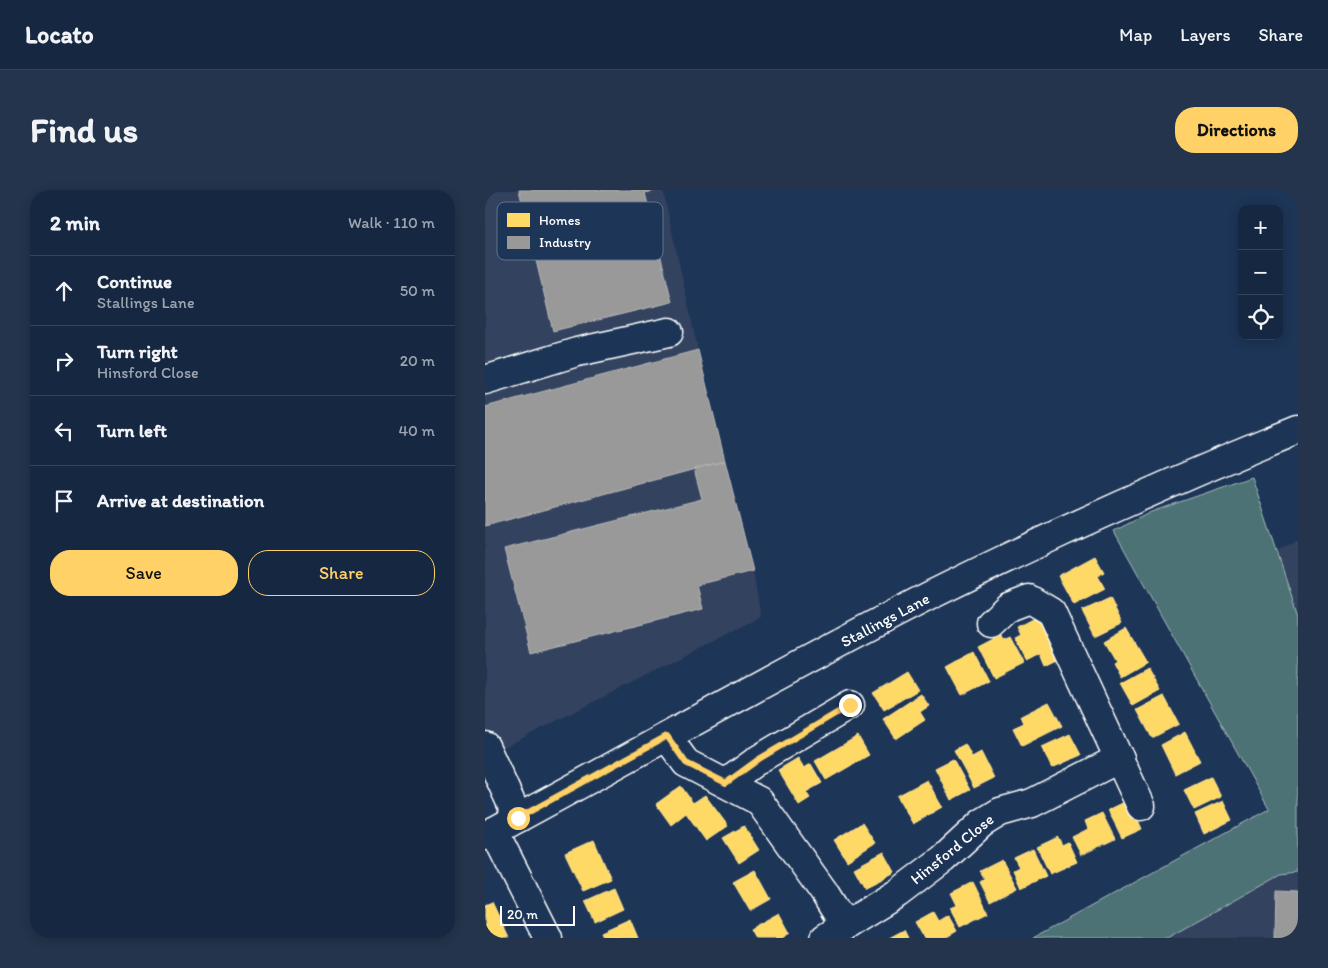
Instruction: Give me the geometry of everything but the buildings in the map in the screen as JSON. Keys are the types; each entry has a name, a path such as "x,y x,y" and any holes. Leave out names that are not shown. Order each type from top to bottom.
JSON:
{"street":[{"path":"485,380 577,352 669,332"},
{"name":"Stallings Lane","path":"499,828 667,736 940,591 1084,522 1210,466 1298,430"},
{"path":"991,623 1008,607 1029,598 1051,612 1141,806"},
{"path":"726,783 759,759 850,705"},
{"name":"Hinsford Close","path":"667,736 686,763 759,801 824,892 835,932 898,893 943,859 982,823 999,812 1032,803 1120,758"},
{"path":"485,746 499,828 548,938"}],"shaded area":[{"path":"485,190 663,190 698,350 753,571 761,617 485,757"},
{"path":"1298,538 1298,938 1167,938 1281,874 1276,553"}],"green space":[{"path":"1252,477 1298,615 1298,872 1281,874 1167,938 1033,938 1269,809 1114,531 1151,512"}],"route":[{"path":"518,818 667,736 686,763 726,783 759,759 850,705"}]}
